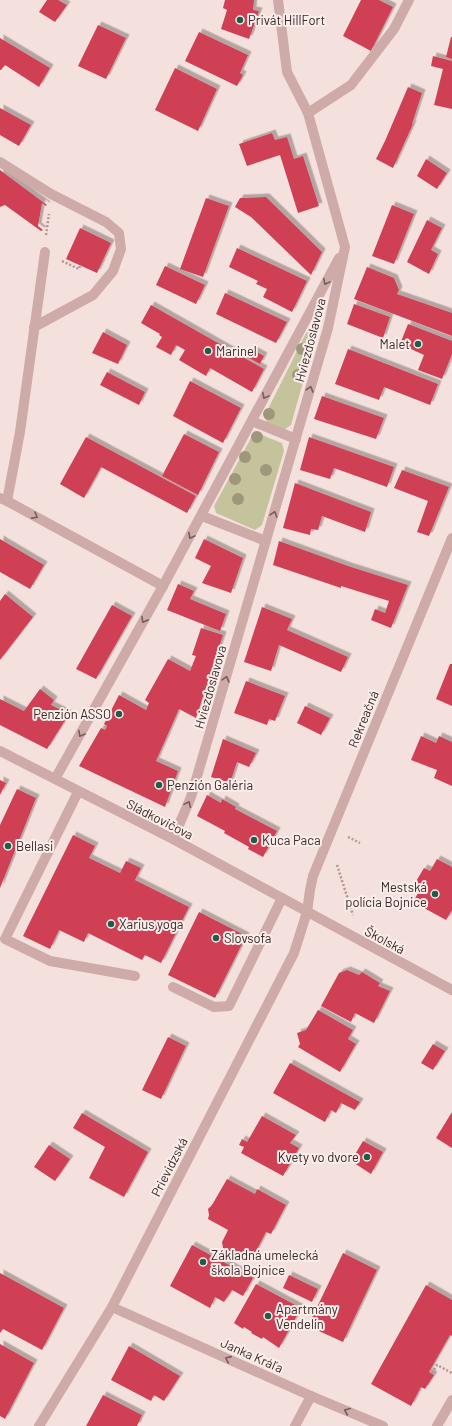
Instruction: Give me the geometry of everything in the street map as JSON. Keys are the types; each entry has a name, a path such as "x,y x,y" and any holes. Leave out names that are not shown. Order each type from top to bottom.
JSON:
{"street":[{"name":"Hviezdoslavova","path":"173,839 191,797 296,439 328,328 345,247 308,113 287,72 278,0"},
{"path":"308,113 350,85 394,29 409,0"},
{"path":"0,162 51,194 106,222 118,233 121,249 113,271 93,295 34,327"},
{"name":"Hviezdoslavova","path":"55,779 164,586 345,247"},
{"path":"44,252 20,432 3,499 164,586"},
{"path":"252,422 296,439"},
{"path":"202,516 266,541"},
{"name":"Rekreačná","path":"307,912 313,876 452,538"},
{"name":"Sládkovičova","path":"0,751 173,839 307,912"},
{"path":"78,792 2,938 50,961 135,976"},
{"path":"173,987 214,1007 229,1006 282,898"},
{"name":"Školská","path":"307,912 452,990"},
{"name":"Prievidzská","path":"38,1426 112,1307 294,953 307,912"},
{"name":"Janka Kráľa","path":"112,1307 311,1396 383,1426"},
{"path":"294,1426 311,1396"},
{"path":"437,1426 452,1400"}],"path":[{"path":"351,838 360,843"},
{"path":"336,862 353,916"},
{"path":"432,1373 437,1365 452,1372"}],"shaded area":[{"path":"312,330 316,336 291,425 284,430 267,424 265,415 306,333"},
{"path":"259,434 282,443 284,451 262,525 255,530 216,513 214,506 251,438"}],"building":[{"path":"47,0 58,0 67,5 55,22 39,12"},
{"name":"Privát HillFort","path":"225,0 254,0 253,10 259,11 249,39 221,29 227,10 223,8"},
{"path":"361,0 379,0 393,7 371,51 343,36"},
{"path":"98,25 126,38 106,79 78,66"},
{"path":"199,32 248,55 240,73 243,75 237,86 185,61"},
{"path":"452,37 452,59 446,57"},
{"path":"0,38 50,68 39,87 5,65 0,70"},
{"path":"433,56 452,61 452,109 434,105 443,69 431,66"},
{"path":"175,68 217,89 198,131 155,110"},
{"path":"408,87 422,93 413,124 393,168 376,159"},
{"path":"0,108 31,125 19,146 0,135"},
{"path":"272,133 275,140 287,137 294,159 303,156 319,206 298,213 280,155 247,166 239,144"},
{"path":"426,159 447,173 437,189 417,176"},
{"path":"0,170 47,205 46,206 42,203 38,226 43,230 41,231 5,205 0,207"},
{"path":"266,197 322,252 311,275 251,217 235,207 240,198"},
{"path":"206,198 229,206 203,277 180,269"},
{"path":"392,205 414,214 394,264 372,256"},
{"path":"427,220 442,228 431,250 438,254 429,274 407,262"},
{"path":"80,228 111,243 97,273 66,259"},
{"path":"237,248 307,281 292,312 263,297 267,289 256,284 258,281 229,267"},
{"path":"165,266 205,285 196,304 156,285"},
{"path":"367,267 394,278 399,290 397,294 452,313 452,336 354,299"},
{"path":"225,293 287,322 276,343 216,314"},
{"path":"354,304 390,317 383,338 347,324"},
{"path":"151,305 264,369 252,392 210,368 206,376 179,360 185,350 176,345 171,355 156,347 162,337 159,335 160,334 141,323"},
{"path":"408,324 452,341 452,354 442,379 418,370 424,355 400,344"},
{"path":"103,332 127,345 118,364 92,353"},
{"path":"251,349 264,356 260,364 247,357"},
{"path":"348,349 438,384 430,405 384,387 379,400 335,384"},
{"path":"107,372 145,392 139,405 100,385"},
{"path":"190,381 241,408 223,443 173,416"},
{"path":"322,396 384,418 376,439 314,419"},
{"path":"184,434 219,452 198,495 162,476"},
{"path":"86,437 196,496 187,513 101,467 84,498 60,484"},
{"path":"309,437 394,467 387,487 334,468 330,479 300,470"},
{"path":"402,470 449,487 429,536 417,532 428,501 394,488"},
{"path":"295,483 371,512 365,532 322,516 318,530 311,529 310,535 283,528"},
{"path":"0,539 44,565 30,589 0,572"},
{"path":"204,539 243,558 231,593 202,583 211,566 195,558"},
{"path":"279,541 348,566 408,585 391,628 371,620 375,609 385,613 389,601 341,586 341,588 273,565"},
{"path":"178,584 194,591 190,599 226,614 220,631 167,610"},
{"path":"5,594 33,617 0,660 0,601"},
{"path":"112,605 132,616 96,679 76,669"},
{"path":"262,607 292,619 287,630 348,657 341,672 279,645 271,671 244,662"},
{"path":"201,628 223,635 196,718 179,709 156,761 178,771 165,807 79,766 101,728 105,730 107,726 104,724 119,695 146,710 149,703 145,700 168,659 190,671 196,656 192,655"},
{"path":"450,664 452,664 452,706 436,699"},
{"path":"246,681 285,696 275,721 269,719 267,725 234,713"},
{"path":"40,689 54,700 51,705 69,714 47,749 0,725 0,699 24,711"},
{"path":"305,706 330,718 321,735 297,723"},
{"path":"421,736 436,743 439,736 452,742 452,786 434,778 437,770 411,760"},
{"path":"223,739 256,753 249,767 237,762 230,783 211,777"},
{"path":"0,780 6,783 0,795"},
{"name":"Bellasi","path":"17,789 36,798 0,888 0,825"},
{"name":"Kuca Paca","path":"207,795 221,803 222,799 236,807 235,809 277,831 263,857 224,833 225,831 197,816"},
{"path":"73,835 95,846 89,858 120,873 126,861 141,868 135,880 189,907 161,963 145,955 142,960 88,933 84,942 59,930 50,949 23,936"},
{"name":"Mestská polícia Bojnice","path":"437,859 452,867 452,910 446,920 413,902 422,886 415,883 424,868 430,871"},
{"path":"199,912 246,936 215,998 168,975"},
{"path":"347,970 359,975 362,972 380,983 378,986 390,991 374,1023 355,1013 351,1022 321,1006 339,973"},
{"path":"318,1010 353,1030 348,1039 356,1044 340,1072 298,1047 300,1044 297,1033 306,1030"},
{"path":"168,1037 186,1046 161,1099 142,1090"},
{"path":"433,1044 445,1051 433,1070 421,1063"},
{"path":"290,1063 360,1102 355,1110 341,1103 336,1113 331,1110 325,1122 273,1093"},
{"path":"452,1112 452,1148 436,1138"},
{"path":"82,1113 148,1152 124,1197 89,1178 105,1147 73,1128"},
{"path":"262,1116 296,1135 290,1143 299,1148 283,1176 241,1153 244,1147 239,1145 242,1139 247,1142"},
{"name":"Kvety vo dvore","path":"363,1141 383,1152 371,1174 351,1161"},
{"path":"49,1145 70,1159 55,1181 34,1167"},
{"path":"227,1179 255,1194 257,1189 286,1205 271,1234 266,1232 252,1259 247,1260 223,1248 222,1242 228,1230 208,1219 208,1209 212,1205"},
{"name":"Základná umelecká škola Bojnice","path":"192,1245 253,1278 243,1296 232,1290 224,1302 215,1297 210,1308 170,1286"},
{"path":"343,1253 377,1270 343,1342 308,1326"},
{"path":"0,1273 64,1308 42,1350 3,1329 0,1333"},
{"path":"289,1275 318,1289 312,1302 283,1288"},
{"name":"Apartmány Vendelín","path":"256,1284 301,1308 279,1348 263,1337 262,1339 244,1327 243,1329 234,1323"},
{"path":"426,1285 452,1300 452,1336 450,1335 429,1372 434,1375 425,1389 421,1387 411,1406 371,1384"},
{"path":"0,1344 34,1363 5,1419 0,1416"},
{"path":"129,1346 180,1376 164,1401 154,1395 151,1401 111,1380"},
{"path":"103,1395 142,1415 137,1426 86,1426"}],"place":[{"name":"Privát HillFort","path":"240,20"},
{"name":"Malet","path":"418,344"},
{"name":"Marinel","path":"208,351"},
{"name":"Penzión ASSO","path":"119,714"},
{"name":"Penzión Galéria","path":"159,785"},
{"name":"Kuca Paca","path":"254,840"},
{"name":"Bellasi","path":"8,846"},
{"name":"Mestská polícia Bojnice","path":"435,894"},
{"name":"Xarius yoga","path":"111,924"},
{"name":"Slovsofa","path":"216,938"},
{"name":"Kvety vo dvore","path":"367,1157"},
{"name":"Základná umelecká škola Bojnice","path":"203,1262"},
{"name":"Apartmány Vendelín","path":"268,1316"}]}
